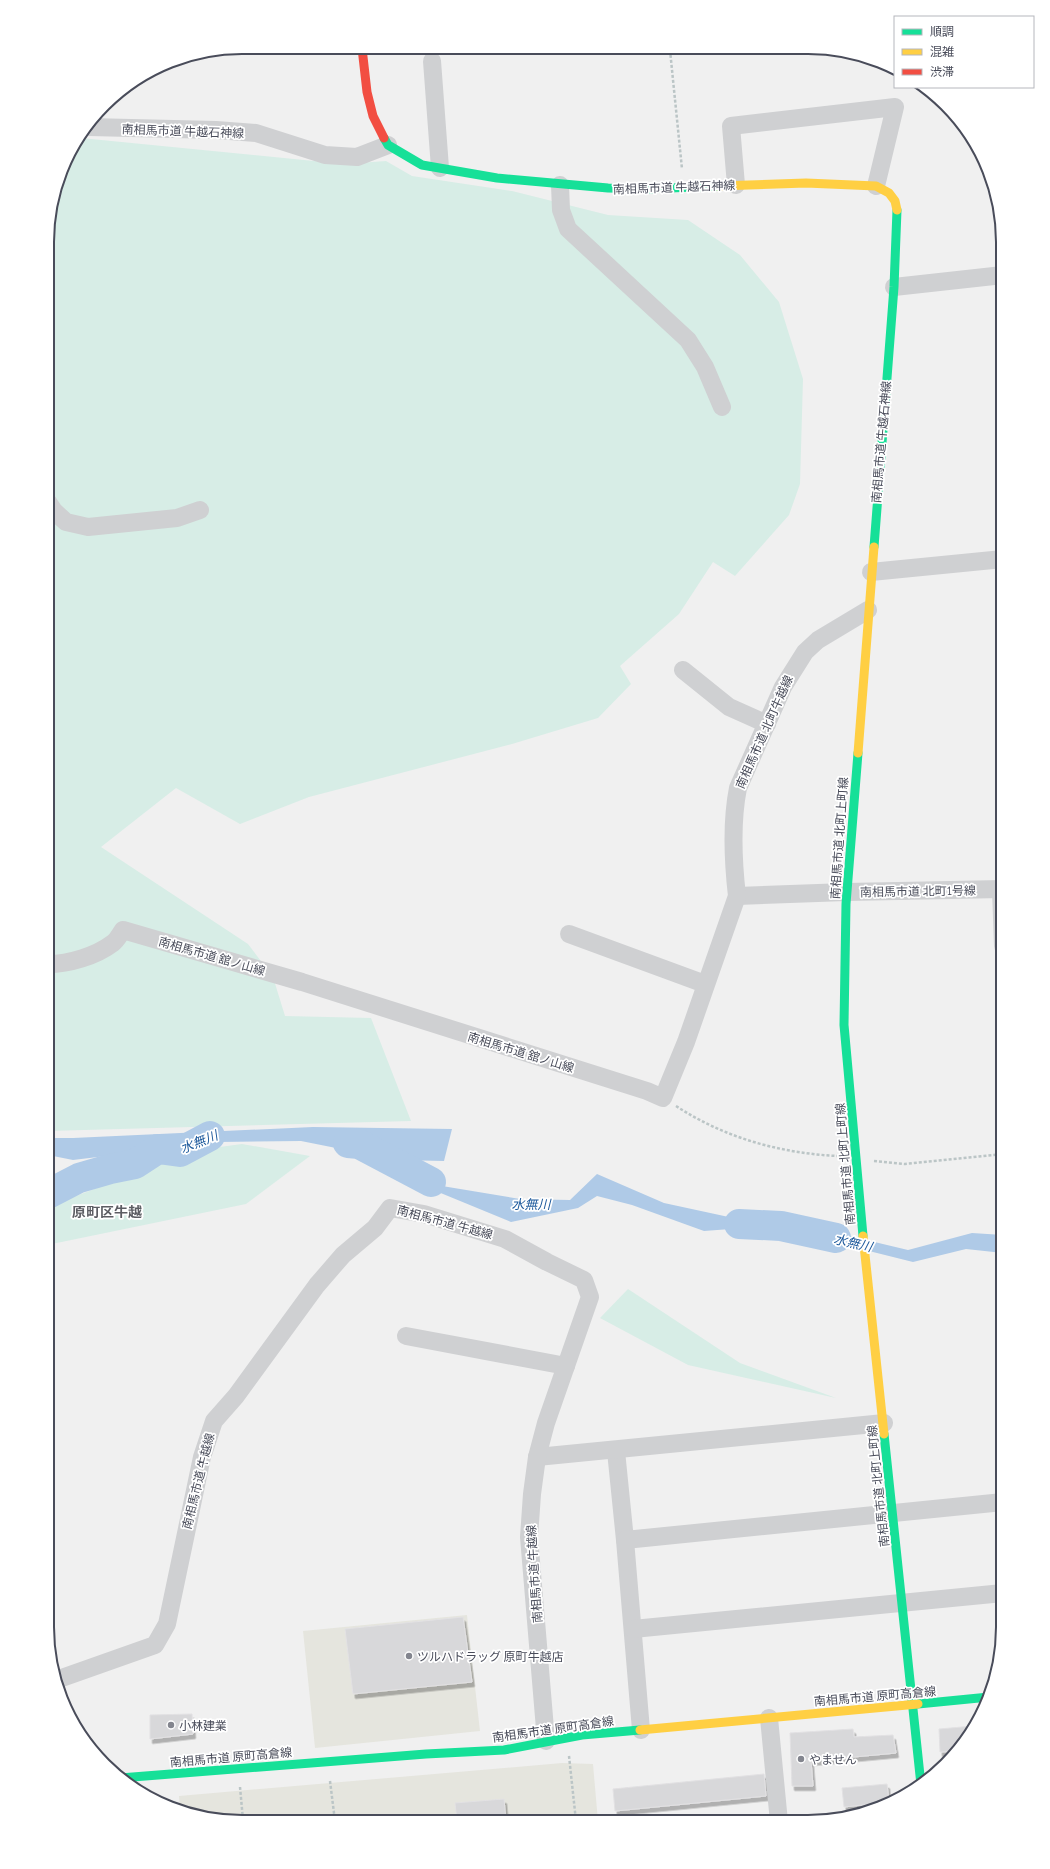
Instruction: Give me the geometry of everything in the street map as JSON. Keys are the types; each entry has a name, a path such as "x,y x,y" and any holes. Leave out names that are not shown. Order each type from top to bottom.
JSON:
{"street":[{"path":"363,54 367,92 373,116 388,145"},
{"path":"432,61 440,168"},
{"path":"736,185 732,126 895,107 876,186"},
{"name":"南相馬市道 牛越石神線","path":"94,127 216,130 256,133 325,155 351,157 357,157 388,145 422,165 497,178 560,185 616,189 806,183 876,186 889,193 895,201 897,212 894,287 871,572"},
{"path":"560,185 561,210 568,229 688,340 704,367 722,407"},
{"path":"894,287 996,276"},
{"path":"54,511 66,522 88,527 177,518 200,510"},
{"path":"868,610 871,572 996,560"},
{"name":"南相馬市道 北町牛越線","path":"663,1098 686,1042 737,896 734,871 735,803 738,788 783,687 805,652 818,640 868,610"},
{"name":"南相馬市道 北町上町線","path":"868,610 846,892 844,1025 856,1161 920,1777"},
{"path":"683,670 730,707 767,724"},
{"name":"南相馬市道 北町1号線","path":"737,896 846,892 996,890"},
{"name":"南相馬市道 舘ノ山線","path":"54,963 71,961 98,952 114,942 123,930 302,982 647,1091 663,1098"},
{"path":"569,934 705,984"},
{"name":"南相馬市道 牛越線","path":"61,1678 155,1645 167,1624 199,1471 214,1421 236,1396 317,1285 343,1255 375,1228 390,1208 424,1214 505,1239 584,1280 590,1297 546,1423 537,1457 529,1537 546,1741"},
{"path":"406,1336 566,1366"},
{"path":"537,1457 616,1451 883,1416"},
{"path":"616,1451 626,1540 641,1730"},
{"path":"626,1540 996,1503"},
{"path":"633,1629 996,1594"},
{"name":"南相馬市道 原町高倉線","path":"130,1777 383,1757 504,1750 582,1735 982,1698"},
{"path":"768,1718 778,1815"}],"path":[{"path":"670,54 684,187"},
{"path":"663,1098 699,1120 740,1139 802,1154 856,1161 906,1164 996,1155"},
{"path":"568,1748 575,1815"},
{"path":"330,1778 334,1815"},
{"path":"240,1785 243,1815"}],"shaded area":[{"path":"467,1615 480,1731 315,1748 303,1631"},
{"path":"562,1763 593,1764 597,1815 230,1815 194,1809 180,1804 179,1796"}],"green space":[{"path":"86,138 344,164 386,161 412,176 512,191 608,215 688,220 740,255 779,302 803,379 800,484 789,515 735,576 713,562 679,614 620,666 631,684 598,718 512,744 309,797 240,824 176,788 101,847 248,944 273,977 285,1016 371,1018 411,1121 54,1131 54,230 60,194 68,170"},
{"path":"242,1144 310,1156 246,1204 54,1244 54,1204 197,1150"},
{"path":"628,1289 740,1363 836,1398 688,1365 600,1318"}],"water":[{"path":"313,1127 452,1129 444,1161 399,1160 436,1185 520,1199 570,1200 597,1174 664,1203 738,1219 799,1224 908,1250 972,1233 996,1235 996,1252 966,1249 913,1262 793,1232 798,1224 704,1231 632,1205 597,1196 578,1208 511,1222 409,1180 391,1159 301,1141 203,1143 54,1198 54,1189 103,1167 134,1156 157,1156 188,1146 73,1160 54,1156 54,1138"}],"building":[{"name":"ツルハドラッグ 原町牛越店","path":"463,1617 472,1682 353,1694 345,1629"},
{"name":"小林建業","path":"192,1714 193,1734 150,1739 150,1715"},
{"path":"967,1727 949,1751 940,1752 939,1729"},
{"path":"853,1729 854,1737 893,1735 896,1753 811,1761 813,1786 792,1786 790,1733"},
{"path":"764,1774 766,1796 615,1811 613,1789"},
{"path":"887,1784 888,1797 871,1804 844,1807 842,1788"},
{"path":"504,1799 505,1815 456,1815 455,1803"}],"waterway":[{"name":"水無川","path":"54,1191 79,1178 110,1169 135,1164 158,1149 180,1152 210,1136"},
{"name":"水無川","path":"348,1143 359,1144 431,1182"},
{"name":"水無川","path":"739,1224 781,1226 836,1238"}],"traffic: fast":[{"path":"384,138 388,145 422,165 497,178 608,188 646,189 718,186"},
{"path":"874,547 894,287 897,210"},
{"path":"858,753 846,904 844,1025 863,1236"},
{"path":"884,1434 920,1777"},
{"path":"918,1704 982,1698"},
{"path":"130,1777 426,1754 504,1750 582,1735 640,1730"}],"traffic: slow":[{"path":"718,186 806,183 876,186 889,193 895,201 897,210"},
{"path":"858,753 874,547"},
{"path":"863,1236 884,1434"},
{"path":"640,1730 918,1704"}],"traffic: jam":[{"path":"363,54 367,92 373,116 384,138"}],"place":[{"name":"ツルハドラッグ 原町牛越店","path":"409,1656"},
{"name":"小林建業","path":"171,1725"},
{"name":"やません","path":"801,1759"}],"district":[{"name":"原町区牛越","path":"107,1212"}]}
